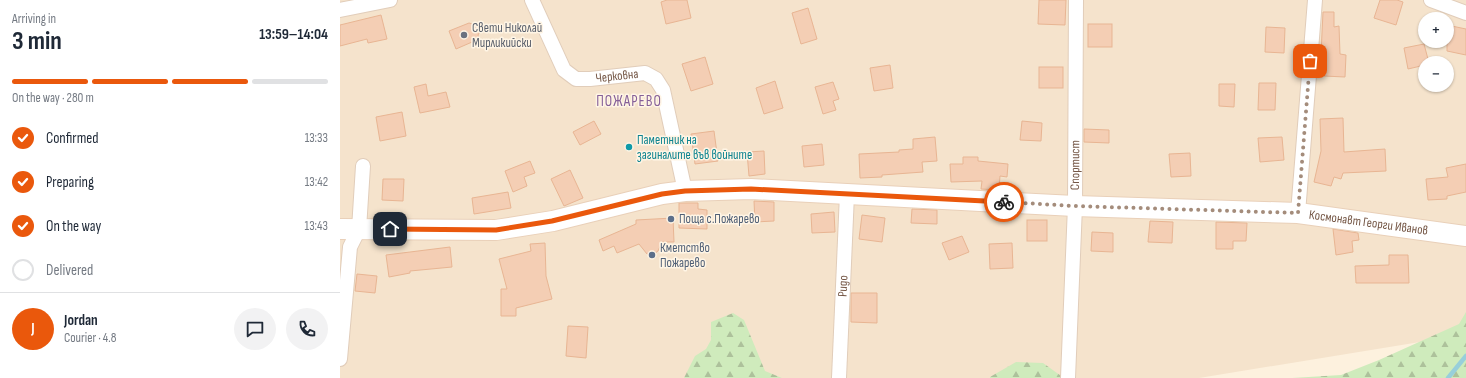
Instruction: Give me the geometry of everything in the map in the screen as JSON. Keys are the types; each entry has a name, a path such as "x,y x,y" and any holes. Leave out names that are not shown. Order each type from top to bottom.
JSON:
{"street":[{"path":"340,10 390,0"},
{"name":"Черковна","path":"532,0 564,70 576,79 590,79 645,73 656,79 663,90 685,191"},
{"name":"Спортист","path":"1068,378 1075,206 1076,0"},
{"path":"1298,213 1315,0"},
{"path":"1431,0 1466,13"},
{"path":"340,360 350,247 350,229 363,166"},
{"name":"Космонавт Георги Иванов","path":"350,229 496,230 552,221 662,194 685,191 751,189 1075,206 1298,213 1466,236"},
{"name":"Ридо","path":"839,378 847,194"}],"shaded area":[{"path":"340,0 1466,0 1466,355 1420,342 1199,378 340,378"}],"green space":[{"path":"1466,312 1466,378 1292,378 1341,375 1379,360 1459,324"},
{"path":"733,313 744,320 765,371 782,378 684,378 695,356 706,349 711,340 711,322"},
{"path":"1016,362 1043,363 1064,378 990,378"}],"building":[{"path":"667,0 687,0 691,18 666,24 661,2"},
{"path":"1039,0 1066,0 1065,25 1038,24"},
{"path":"1380,0 1397,0 1403,2 1396,25 1374,18"},
{"path":"808,8 817,39 801,44 792,13"},
{"path":"1323,12 1334,12 1334,27 1339,26 1340,54 1346,55 1345,77 1324,76 1324,65 1318,65 1319,53 1321,54"},
{"path":"381,15 387,39 368,43 367,39 340,46 340,25"},
{"name":"Свети Николай Мирликийски","path":"469,23 483,27 478,35 479,39 456,49 449,31"},
{"path":"1088,24 1112,24 1112,47 1088,47"},
{"path":"1454,26 1466,29 1466,55 1447,51 1447,48 1454,48"},
{"path":"1266,27 1285,28 1284,53 1265,52"},
{"path":"1418,45 1418,48 1425,48 1427,56 1418,56 1418,67 1408,69 1404,48"},
{"path":"705,57 713,84 691,91 682,64"},
{"path":"890,65 893,88 874,91 870,68"},
{"path":"1039,67 1063,67 1063,88 1039,88"},
{"path":"775,81 783,108 764,114 756,88"},
{"path":"833,82 839,99 833,101 836,110 823,114 815,87"},
{"path":"1259,83 1276,83 1275,110 1258,110"},
{"path":"426,84 428,96 446,92 450,107 420,113 414,87"},
{"path":"1219,84 1235,84 1234,107 1219,106"},
{"path":"402,112 406,136 380,141 376,117"},
{"path":"1343,118 1344,152 1385,149 1386,171 1343,173 1341,179 1334,177 1331,186 1314,182 1321,151 1320,119"},
{"path":"594,121 601,134 580,145 573,132"},
{"path":"1022,121 1042,123 1041,141 1020,140"},
{"path":"1084,129 1109,130 1109,143 1084,142"},
{"path":"714,131 718,161 695,164 691,134"},
{"path":"935,137 937,161 922,162 923,172 860,178 859,154 899,152 899,150 913,149 913,139"},
{"path":"1282,137 1284,160 1260,162 1258,138"},
{"path":"822,144 824,165 804,167 802,146"},
{"path":"764,151 765,174 749,176 747,152"},
{"path":"1190,153 1191,176 1171,177 1169,154"},
{"path":"963,157 978,157 978,161 1008,164 1007,177 1000,176 999,190 981,189 982,181 951,182 950,164 963,164"},
{"path":"530,161 535,173 524,177 527,186 513,192 505,171"},
{"path":"1466,164 1466,192 1447,196 1447,199 1428,200 1426,179 1448,177 1446,168"},
{"path":"570,170 583,198 564,206 551,179"},
{"path":"383,179 404,179 403,201 382,200"},
{"path":"508,192 511,208 474,214 472,198"},
{"path":"754,201 774,202 774,221 755,222"},
{"path":"679,203 698,203 698,209 707,210 707,229 679,228"},
{"path":"912,209 937,210 937,224 911,223"},
{"path":"834,212 835,232 812,233 811,214"},
{"path":"862,215 885,218 882,242 859,239"},
{"path":"673,218 674,242 662,242 658,251 654,254 647,254 639,244 617,253 614,246 603,251 599,240 636,224 636,220"},
{"path":"1027,220 1047,220 1047,241 1027,241"},
{"path":"1150,221 1173,222 1172,243 1148,242"},
{"path":"1216,222 1247,223 1246,241 1233,241 1233,249 1216,249"},
{"path":"1333,229 1358,233 1359,240 1352,241 1353,252 1336,255"},
{"path":"1092,232 1113,233 1113,252 1091,251"},
{"path":"962,236 969,252 949,260 942,243"},
{"path":"545,243 546,276 552,299 516,308 516,316 501,316 501,289 507,289 499,259 531,251 530,244"},
{"path":"1012,243 1013,268 990,269 989,244"},
{"path":"450,247 452,267 410,271 410,273 389,277 386,255"},
{"path":"1389,255 1408,255 1409,283 1356,283 1355,266 1389,265"},
{"path":"357,274 377,276 375,293 355,291"},
{"path":"851,293 877,293 877,323 851,322"},
{"path":"568,326 588,327 586,358 566,356"}],"waterway":[{"path":"1448,378 1466,356"}],"way so far":[{"path":"1004,202 1075,206 1298,213 1310,61"}],"place":[{"name":"Свети Николай Мирликийски","path":"464,35"},
{"name":"Паметник на загиналите във войните","path":"629,147"},
{"name":"Поща с.Пожарево","path":"671,219"},
{"name":"Кметство Пожарево","path":"652,255"}],"district":[{"name":"ПОЖАРЕВО","path":"629,101"}],"route":[{"path":"390,229 496,230 552,221 662,194 713,189 751,189 1004,202"}]}
